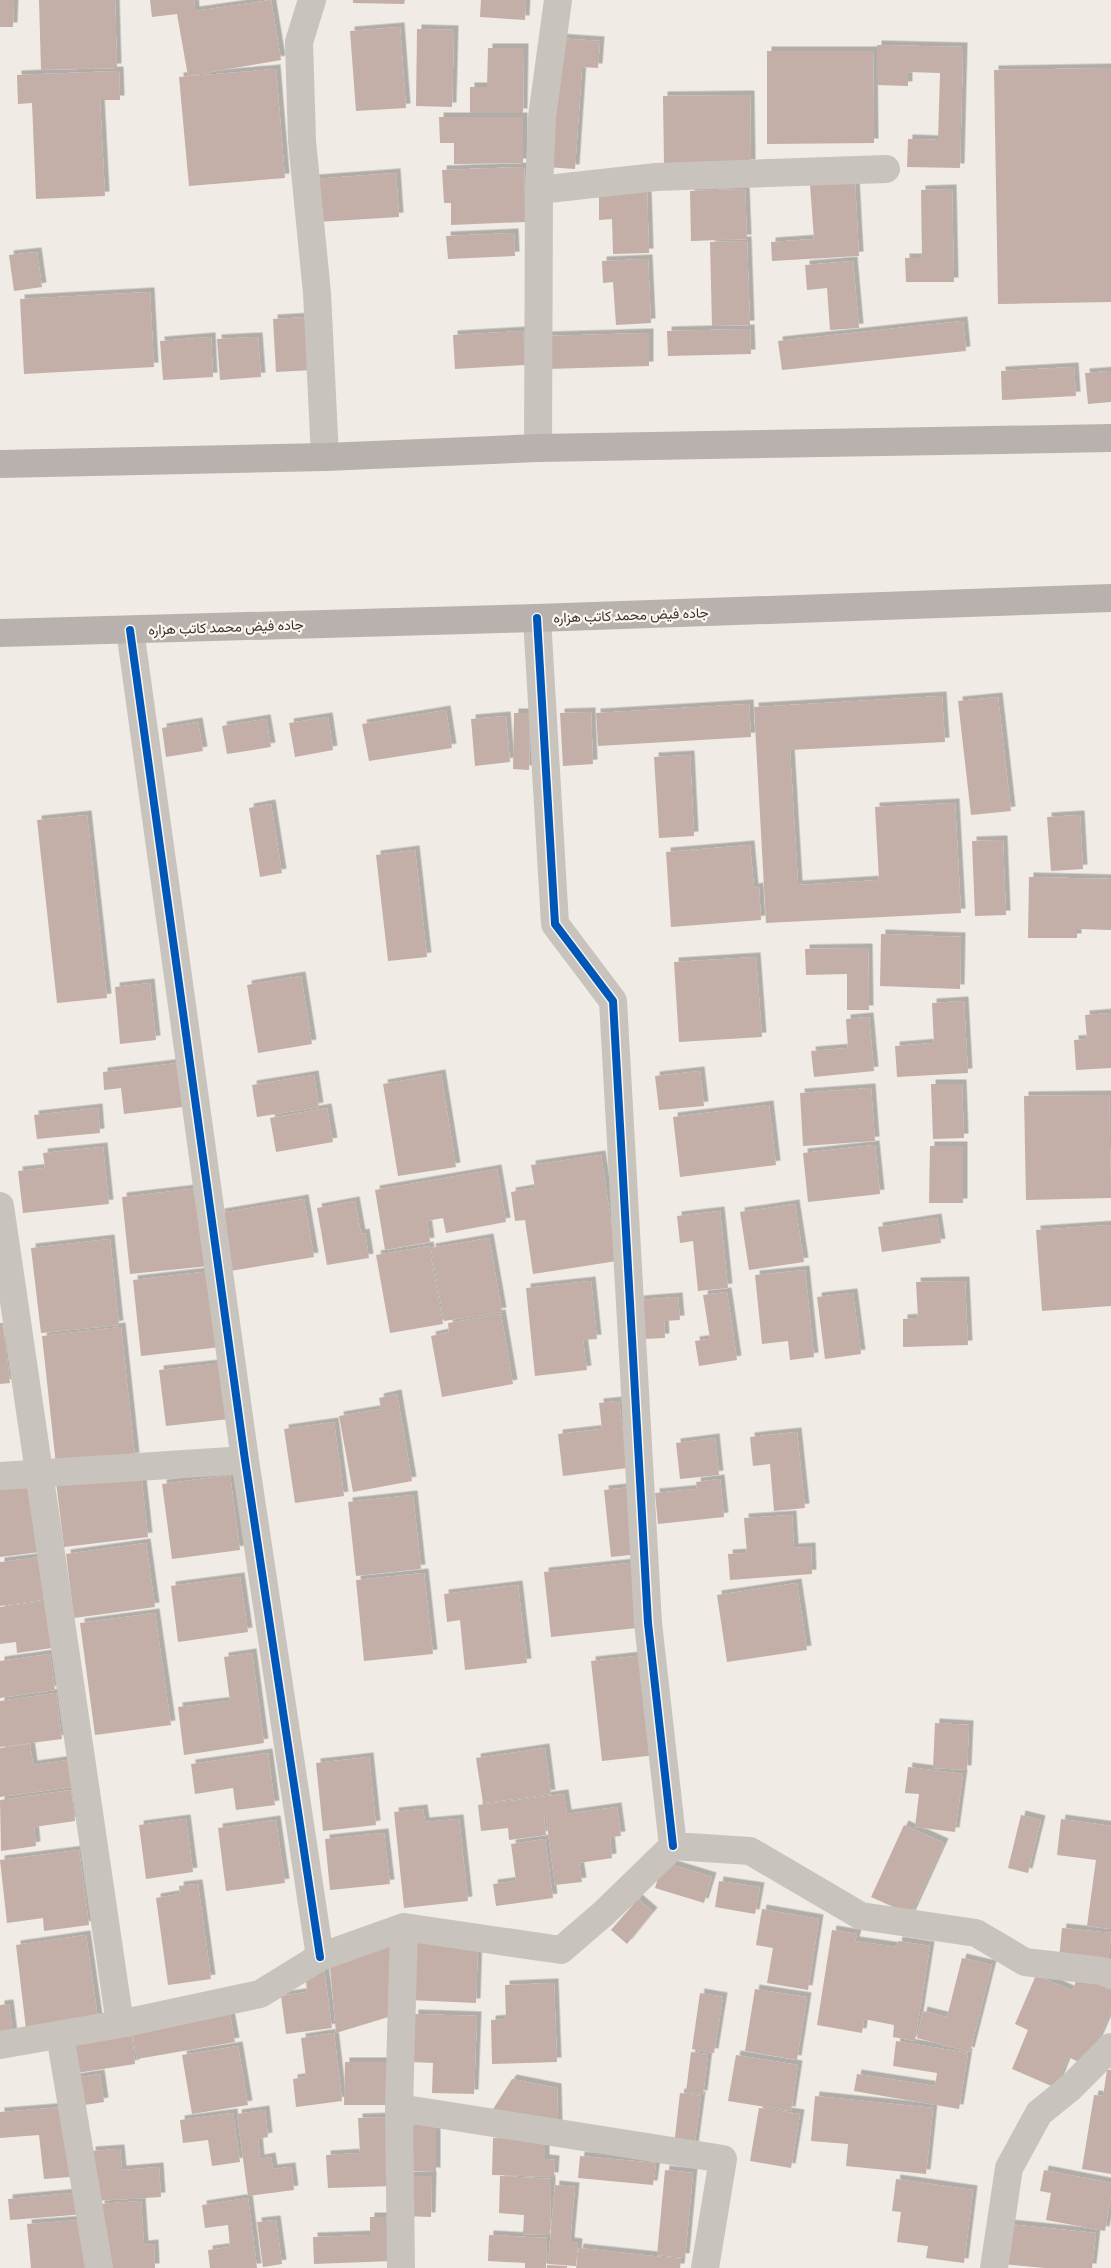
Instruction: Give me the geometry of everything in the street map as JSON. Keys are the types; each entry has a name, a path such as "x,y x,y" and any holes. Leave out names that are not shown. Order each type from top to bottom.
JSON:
{"main road":[{"path":"0,464 324,458 538,448 1111,438"},
{"name":"جاده فیض محمد کاتب هزاره","path":"0,632 537,618 1111,598"}],"street":[{"path":"312,0 299,42 302,140 317,293 324,458"},
{"path":"538,448 539,190 542,117 558,0"},
{"path":"539,190 656,178 886,169"},
{"path":"537,618 555,924 613,1001 648,1623 673,1846"},
{"path":"130,630 245,1460 320,1957"},
{"path":"0,1206 120,2024"},
{"path":"0,1476 38,1472 245,1460"},
{"path":"0,2045 120,2024 260,1994 320,1957 404,1927 561,1950 604,1913 673,1846 750,1852 862,1916 976,1933 1025,1962 1102,1971 1111,1975"},
{"path":"402,2268 399,2108 404,1927"},
{"path":"60,2035 99,2268"},
{"path":"994,2268 1009,2168 1038,2113 1070,2088 1111,2047"},
{"path":"399,2108 724,2159 706,2268"}],"building":[{"path":"0,0 14,0 13,27 0,27"},
{"path":"39,0 115,0 117,68 41,70"},
{"path":"150,0 194,0 195,11 271,0 281,60 188,76 177,14 152,17"},
{"path":"353,0 405,0 404,4 353,3"},
{"path":"481,0 526,0 525,20 480,17"},
{"path":"400,27 406,108 356,111 350,31"},
{"path":"417,29 454,30 452,107 416,106"},
{"path":"556,38 600,41 598,68 582,67 575,169 546,167"},
{"path":"877,45 963,47 960,168 907,167 908,139 938,140 940,73 908,72 908,86 877,85"},
{"path":"488,48 524,48 523,113 470,113 470,87 487,87"},
{"path":"767,51 873,51 874,143 767,144"},
{"path":"1111,68 1111,302 998,304 994,70"},
{"path":"276,69 285,178 189,186 179,77"},
{"path":"119,71 120,100 100,100 105,196 36,199 32,103 18,104 17,75"},
{"path":"750,95 751,164 664,165 663,96"},
{"path":"439,117 523,117 523,163 454,164 454,143 440,143"},
{"path":"524,167 525,222 451,225 451,203 444,203 442,170"},
{"path":"396,173 399,217 317,222 314,179"},
{"path":"855,182 859,256 772,261 771,242 814,239 810,185"},
{"path":"745,189 747,239 691,241 690,191"},
{"path":"952,189 954,282 906,282 905,258 922,258 921,190"},
{"path":"647,191 649,253 613,254 612,219 599,220 599,192"},
{"path":"514,233 515,256 448,259 446,236"},
{"path":"747,241 750,325 712,326 710,242"},
{"path":"37,252 42,287 14,291 9,255"},
{"path":"648,259 651,323 616,325 613,282 603,283 602,261"},
{"path":"853,261 859,328 830,330 827,288 807,290 805,265"},
{"path":"150,292 154,367 24,374 20,299"},
{"path":"309,317 313,370 276,372 273,319"},
{"path":"963,321 966,351 782,370 778,341"},
{"path":"750,329 751,354 668,356 667,331"},
{"path":"523,331 525,365 455,369 453,335"},
{"path":"649,333 649,366 547,369 546,336"},
{"path":"211,337 213,377 163,380 160,341"},
{"path":"258,337 261,377 220,380 217,339"},
{"path":"1074,367 1076,396 1002,400 1001,371"},
{"path":"1111,371 1111,402 1088,404 1085,373"},
{"path":"942,696 945,742 790,750 798,885 879,880 875,807 955,803 961,913 766,923 754,707"},
{"path":"998,697 1011,811 971,815 958,701"},
{"path":"749,704 751,737 598,746 596,713"},
{"path":"446,710 452,748 369,761 362,724"},
{"path":"591,712 593,764 563,766 560,713"},
{"path":"514,713 530,713 529,770 513,769"},
{"path":"506,716 510,762 475,766 471,719"},
{"path":"328,717 333,750 295,757 289,723"},
{"path":"266,719 271,747 227,754 222,726"},
{"path":"198,722 203,751 166,757 162,728"},
{"path":"690,755 694,836 659,838 654,757"},
{"path":"271,804 282,873 260,877 249,808"},
{"path":"87,815 107,998 57,1003 37,820"},
{"path":"1080,815 1083,869 1051,871 1047,817"},
{"path":"1003,840 1006,915 975,916 972,841"},
{"path":"750,845 754,888 759,887 761,920 671,927 666,852"},
{"path":"415,850 427,957 388,961 376,855"},
{"path":"1029,877 1111,879 1111,930 1077,929 1077,938 1028,938"},
{"path":"881,934 961,937 960,989 880,986"},
{"path":"868,948 869,1010 847,1010 847,974 806,975 805,949"},
{"path":"756,957 762,1037 679,1042 674,962"},
{"path":"301,976 312,1044 258,1053 247,985"},
{"path":"150,983 156,1040 120,1044 115,987"},
{"path":"964,1001 968,1073 897,1077 895,1046 934,1043 932,1003"},
{"path":"1111,1013 1111,1068 1076,1070 1074,1040 1087,1039 1085,1015"},
{"path":"869,1017 874,1071 814,1077 811,1051 848,1048 846,1019"},
{"path":"178,1063 183,1107 124,1114 121,1088 104,1090 103,1072"},
{"path":"700,1071 704,1106 659,1110 655,1076"},
{"path":"441,1074 456,1167 398,1176 383,1084"},
{"path":"314,1075 319,1107 257,1117 252,1085"},
{"path":"931,1084 962,1084 964,1138 933,1139"},
{"path":"871,1088 875,1141 803,1146 800,1093"},
{"path":"1109,1095 1111,1198 1026,1200 1024,1096"},
{"path":"769,1105 776,1165 680,1177 673,1117"},
{"path":"98,1108 100,1133 37,1139 34,1115"},
{"path":"327,1108 333,1142 276,1152 270,1118"},
{"path":"875,1145 880,1194 808,1202 803,1153"},
{"path":"930,1146 963,1146 963,1203 929,1203"},
{"path":"103,1147 109,1204 23,1213 18,1171 45,1168 43,1153"},
{"path":"601,1155 617,1261 533,1274 525,1220 515,1221 511,1192 535,1188 531,1165"},
{"path":"497,1169 506,1222 446,1233 443,1218 427,1221 430,1242 385,1250 375,1190"},
{"path":"200,1188 209,1266 130,1274 122,1197"},
{"path":"304,1199 314,1257 230,1271 220,1213"},
{"path":"355,1201 361,1234 365,1233 369,1258 327,1265 317,1208"},
{"path":"795,1204 804,1262 749,1270 740,1212"},
{"path":"720,1211 728,1288 698,1291 693,1241 680,1243 677,1216"},
{"path":"937,1218 941,1243 882,1252 878,1227"},
{"path":"1111,1225 1111,1306 1042,1311 1036,1230"},
{"path":"489,1238 502,1312 444,1321 431,1248"},
{"path":"110,1239 119,1325 41,1333 31,1248"},
{"path":"429,1246 443,1324 390,1333 376,1255"},
{"path":"805,1270 814,1357 790,1360 788,1341 762,1344 755,1275"},
{"path":"212,1271 221,1347 141,1356 133,1280"},
{"path":"591,1281 597,1339 583,1340 587,1370 535,1376 526,1288"},
{"path":"965,1281 968,1345 903,1347 903,1319 918,1318 916,1282"},
{"path":"727,1292 737,1360 699,1366 695,1341 710,1339 703,1295"},
{"path":"853,1293 861,1354 825,1359 817,1297"},
{"path":"678,1297 680,1320 664,1321 665,1338 643,1339 639,1300"},
{"path":"501,1314 513,1384 442,1397 431,1336 449,1332 448,1323"},
{"path":"0,1323 3,1323 10,1383 0,1384"},
{"path":"121,1327 135,1457 56,1465 42,1336"},
{"path":"224,1363 229,1419 166,1426 159,1370"},
{"path":"397,1394 412,1481 353,1492 339,1416 381,1409 379,1398"},
{"path":"619,1401 627,1468 563,1476 558,1434 602,1429 599,1403"},
{"path":"334,1422 344,1496 295,1503 284,1429"},
{"path":"797,1432 805,1508 774,1511 770,1464 753,1466 750,1437"},
{"path":"715,1438 719,1475 680,1479 676,1443"},
{"path":"141,1473 148,1537 64,1547 56,1482"},
{"path":"230,1475 240,1550 172,1559 162,1484"},
{"path":"720,1479 724,1517 658,1524 655,1493 697,1489 696,1482"},
{"path":"32,1480 40,1552 0,1557 0,1484"},
{"path":"632,1487 639,1554 611,1557 604,1490"},
{"path":"413,1495 421,1569 356,1576 348,1502"},
{"path":"792,1515 794,1548 811,1547 812,1574 730,1580 728,1554 747,1553 744,1518"},
{"path":"146,1543 155,1607 74,1618 66,1554"},
{"path":"41,1557 47,1599 0,1606 0,1562"},
{"path":"639,1562 646,1627 551,1637 544,1572"},
{"path":"424,1573 433,1654 364,1661 356,1580"},
{"path":"240,1577 248,1632 178,1642 171,1586"},
{"path":"797,1583 807,1650 727,1662 717,1595"},
{"path":"518,1585 527,1663 465,1670 460,1620 447,1622 444,1594"},
{"path":"45,1601 52,1648 17,1653 16,1642 0,1644 0,1607"},
{"path":"155,1613 171,1725 95,1735 80,1623"},
{"path":"252,1653 264,1743 184,1755 178,1707 230,1701 224,1657"},
{"path":"50,1654 55,1690 0,1698 0,1661"},
{"path":"645,1655 656,1755 602,1761 591,1661"},
{"path":"56,1693 62,1739 0,1747 0,1701"},
{"path":"935,1723 969,1725 967,1770 933,1768"},
{"path":"30,1744 33,1765 68,1760 72,1787 0,1797 0,1748"},
{"path":"545,1748 551,1794 483,1803 476,1758"},
{"path":"268,1753 275,1805 236,1810 233,1788 195,1794 191,1764"},
{"path":"369,1757 376,1825 323,1831 316,1763"},
{"path":"908,1767 963,1774 955,1832 915,1827 919,1794 905,1793"},
{"path":"71,1790 75,1821 34,1827 36,1846 1,1851 0,1800"},
{"path":"564,1794 567,1814 617,1807 621,1836 610,1837 612,1858 579,1863 582,1882 555,1885 546,1817 544,1817 546,1835 509,1840 508,1828 481,1831 478,1805"},
{"path":"423,1809 425,1822 459,1819 468,1901 404,1908 394,1812"},
{"path":"1021,1815 1041,1820 1028,1873 1008,1868"},
{"path":"186,1819 193,1872 146,1879 139,1825"},
{"path":"1061,1819 1111,1826 1111,1929 1087,1926 1096,1860 1057,1855"},
{"path":"276,1820 285,1883 226,1891 218,1828"},
{"path":"904,1825 944,1843 911,1915 871,1897"},
{"path":"384,1833 390,1884 330,1890 325,1839"},
{"path":"545,1839 553,1898 496,1906 493,1884 516,1881 511,1844"},
{"path":"79,1850 89,1925 44,1931 43,1918 7,1923 0,1860"},
{"path":"663,1862 712,1877 704,1903 655,1888"},
{"path":"719,1881 760,1887 755,1914 715,1907"},
{"path":"198,1884 211,1979 168,1985 156,1898 180,1894 179,1886"},
{"path":"638,1899 653,1912 627,1944 611,1930"},
{"path":"762,1909 819,1919 808,1990 767,1983 773,1948 756,1945"},
{"path":"1062,1928 1111,1933 1108,1964 1059,1959"},
{"path":"832,1930 857,1934 855,1941 897,1947 898,1941 930,1946 915,2041 893,2037 894,2025 864,2019 862,2033 817,2025"},
{"path":"86,1935 98,2019 26,2029 16,1945"},
{"path":"389,1938 395,2015 336,2033 330,1967"},
{"path":"411,1939 478,1942 476,2003 409,2000"},
{"path":"962,1958 992,1965 970,2052 917,2038 923,2011 947,2017"},
{"path":"324,1968 332,2028 286,2034 281,1996 307,1992 305,1970"},
{"path":"1079,1974 1111,1989 1111,2010 1087,2066 1068,2057 1056,2088 1012,2069 1028,2030 1015,2024 1036,1975 1072,1991"},
{"path":"554,1983 557,2062 492,2064 491,2020 506,2019 505,1985"},
{"path":"755,1989 807,1997 797,2060 745,2051"},
{"path":"700,1993 723,1997 714,2053 692,2049"},
{"path":"9,2004 13,2036 0,2038 0,2005"},
{"path":"229,2010 235,2042 137,2059 131,2027"},
{"path":"414,2014 477,2016 474,2094 432,2093 433,2063 412,2062"},
{"path":"334,2033 342,2101 296,2107 293,2079 306,2077 301,2038"},
{"path":"132,2036 135,2064 77,2073 72,2038 96,2041"},
{"path":"896,2041 968,2053 959,2109 854,2091 857,2074 935,2086 937,2073 893,2066"},
{"path":"238,2046 248,2105 192,2114 182,2055"},
{"path":"691,2052 708,2054 703,2095 686,2092"},
{"path":"736,2055 798,2065 791,2111 728,2101"},
{"path":"345,2062 394,2062 394,2105 344,2105"},
{"path":"1107,2070 1111,2070 1111,2174 1082,2169 1094,2095 1103,2096"},
{"path":"100,2074 104,2102 78,2106 74,2078"},
{"path":"512,2079 557,2088 558,2125 490,2114"},
{"path":"680,2093 701,2096 694,2148 674,2146"},
{"path":"815,2096 933,2108 926,2174 846,2166 848,2144 811,2141"},
{"path":"65,2107 71,2177 44,2179 39,2135 0,2138 0,2112"},
{"path":"759,2108 800,2114 791,2168 750,2161"},
{"path":"265,2110 268,2137 258,2139 260,2159 271,2157 273,2169 291,2167 294,2190 248,2196 237,2114"},
{"path":"233,2113 240,2162 212,2166 208,2140 183,2143 180,2120"},
{"path":"393,2117 395,2186 328,2188 326,2155 360,2153 358,2118"},
{"path":"408,2117 436,2118 436,2172 408,2171"},
{"path":"493,2138 545,2140 545,2159 555,2160 554,2177 492,2175"},
{"path":"120,2149 122,2170 159,2167 161,2197 95,2201 91,2151"},
{"path":"580,2156 656,2163 653,2185 578,2178"},
{"path":"665,2170 693,2173 685,2258 657,2255"},
{"path":"1044,2170 1111,2183 1111,2196 1105,2231 1046,2220 1051,2193 1040,2191"},
{"path":"406,2176 432,2176 431,2217 404,2216"},
{"path":"500,2176 551,2179 550,2235 523,2234 524,2215 499,2213"},
{"path":"896,2179 973,2190 964,2263 926,2258 928,2246 897,2242 901,2212 892,2211"},
{"path":"555,2185 575,2187 570,2242 578,2243 576,2266 548,2264"},
{"path":"84,2192 86,2214 10,2220 8,2199"},
{"path":"248,2198 257,2268 210,2268 208,2250 230,2247 228,2225 205,2228 202,2205"},
{"path":"141,2201 144,2245 154,2244 155,2268 104,2268 100,2204"},
{"path":"370,2217 391,2217 392,2261 314,2264 313,2237 370,2235"},
{"path":"81,2220 85,2268 31,2268 27,2224"},
{"path":"276,2220 282,2264 263,2267 257,2222"},
{"path":"1008,2224 1096,2233 1092,2268 1045,2268 1003,2264"},
{"path":"489,2235 547,2238 546,2268 525,2268 525,2263 488,2261"},
{"path":"579,2248 681,2259 680,2268 576,2268"},
{"path":"547,2265 567,2266 567,2268 547,2268"}],"cycle path":[{"path":"537,618 555,924 613,1001 648,1623 673,1846"},
{"path":"130,630 245,1460 320,1957"}]}
